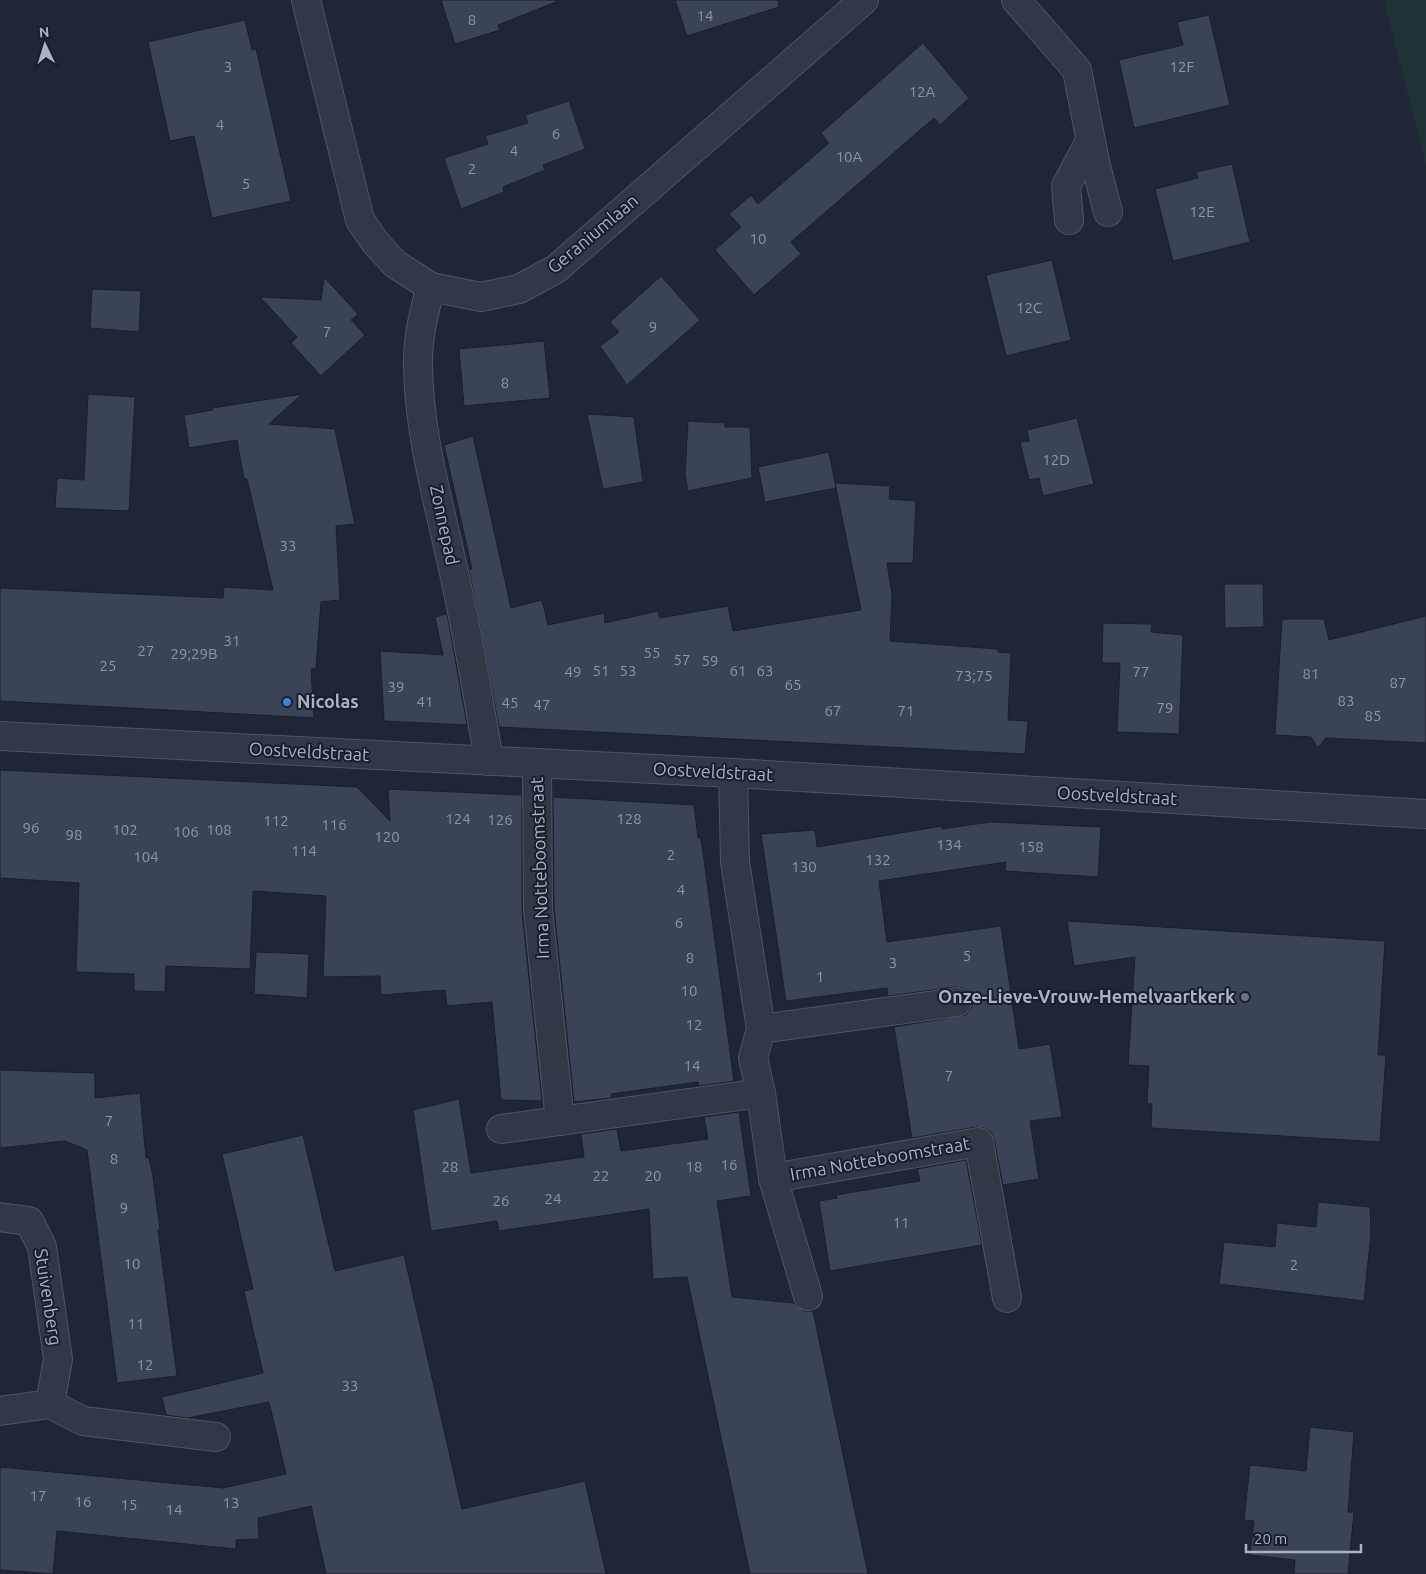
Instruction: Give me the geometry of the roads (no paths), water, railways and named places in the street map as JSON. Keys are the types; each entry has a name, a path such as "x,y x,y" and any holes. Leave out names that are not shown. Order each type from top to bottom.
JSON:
{"street":[{"name":"Geraniumlaan","path":"306,0 360,220 374,242 395,264 431,287 482,297 519,289 556,269 864,0"},
{"path":"1016,0 1077,70 1090,141 1108,212"},
{"path":"1070,220 1066,186 1090,141"},
{"name":"Zonnepad","path":"431,287 421,323 418,360 419,402 425,439 470,644 489,762"},
{"name":"Oostveldstraat","path":"0,736 733,773 1426,814"},
{"name":"Irma Notteboomstraat","path":"537,763 538,909 560,1121"},
{"name":"Irma Notteboomstraat","path":"733,773 735,862 761,1029 752,1058 761,1093 773,1178 808,1296"},
{"path":"761,1029 957,1002"},
{"path":"501,1129 761,1093"},
{"name":"Irma Notteboomstraat","path":"773,1178 979,1142 1007,1298"},
{"name":"Stuivenberg","path":"0,1217 29,1221 42,1247 58,1359 50,1404"},
{"path":"0,1411 50,1404 83,1421 216,1437"}],"place":[{"name":"Nicolas","path":"287,702"},
{"name":"Onze-Lieve-Vrouw-Hemelvaartkerk","path":"1245,997"}]}
